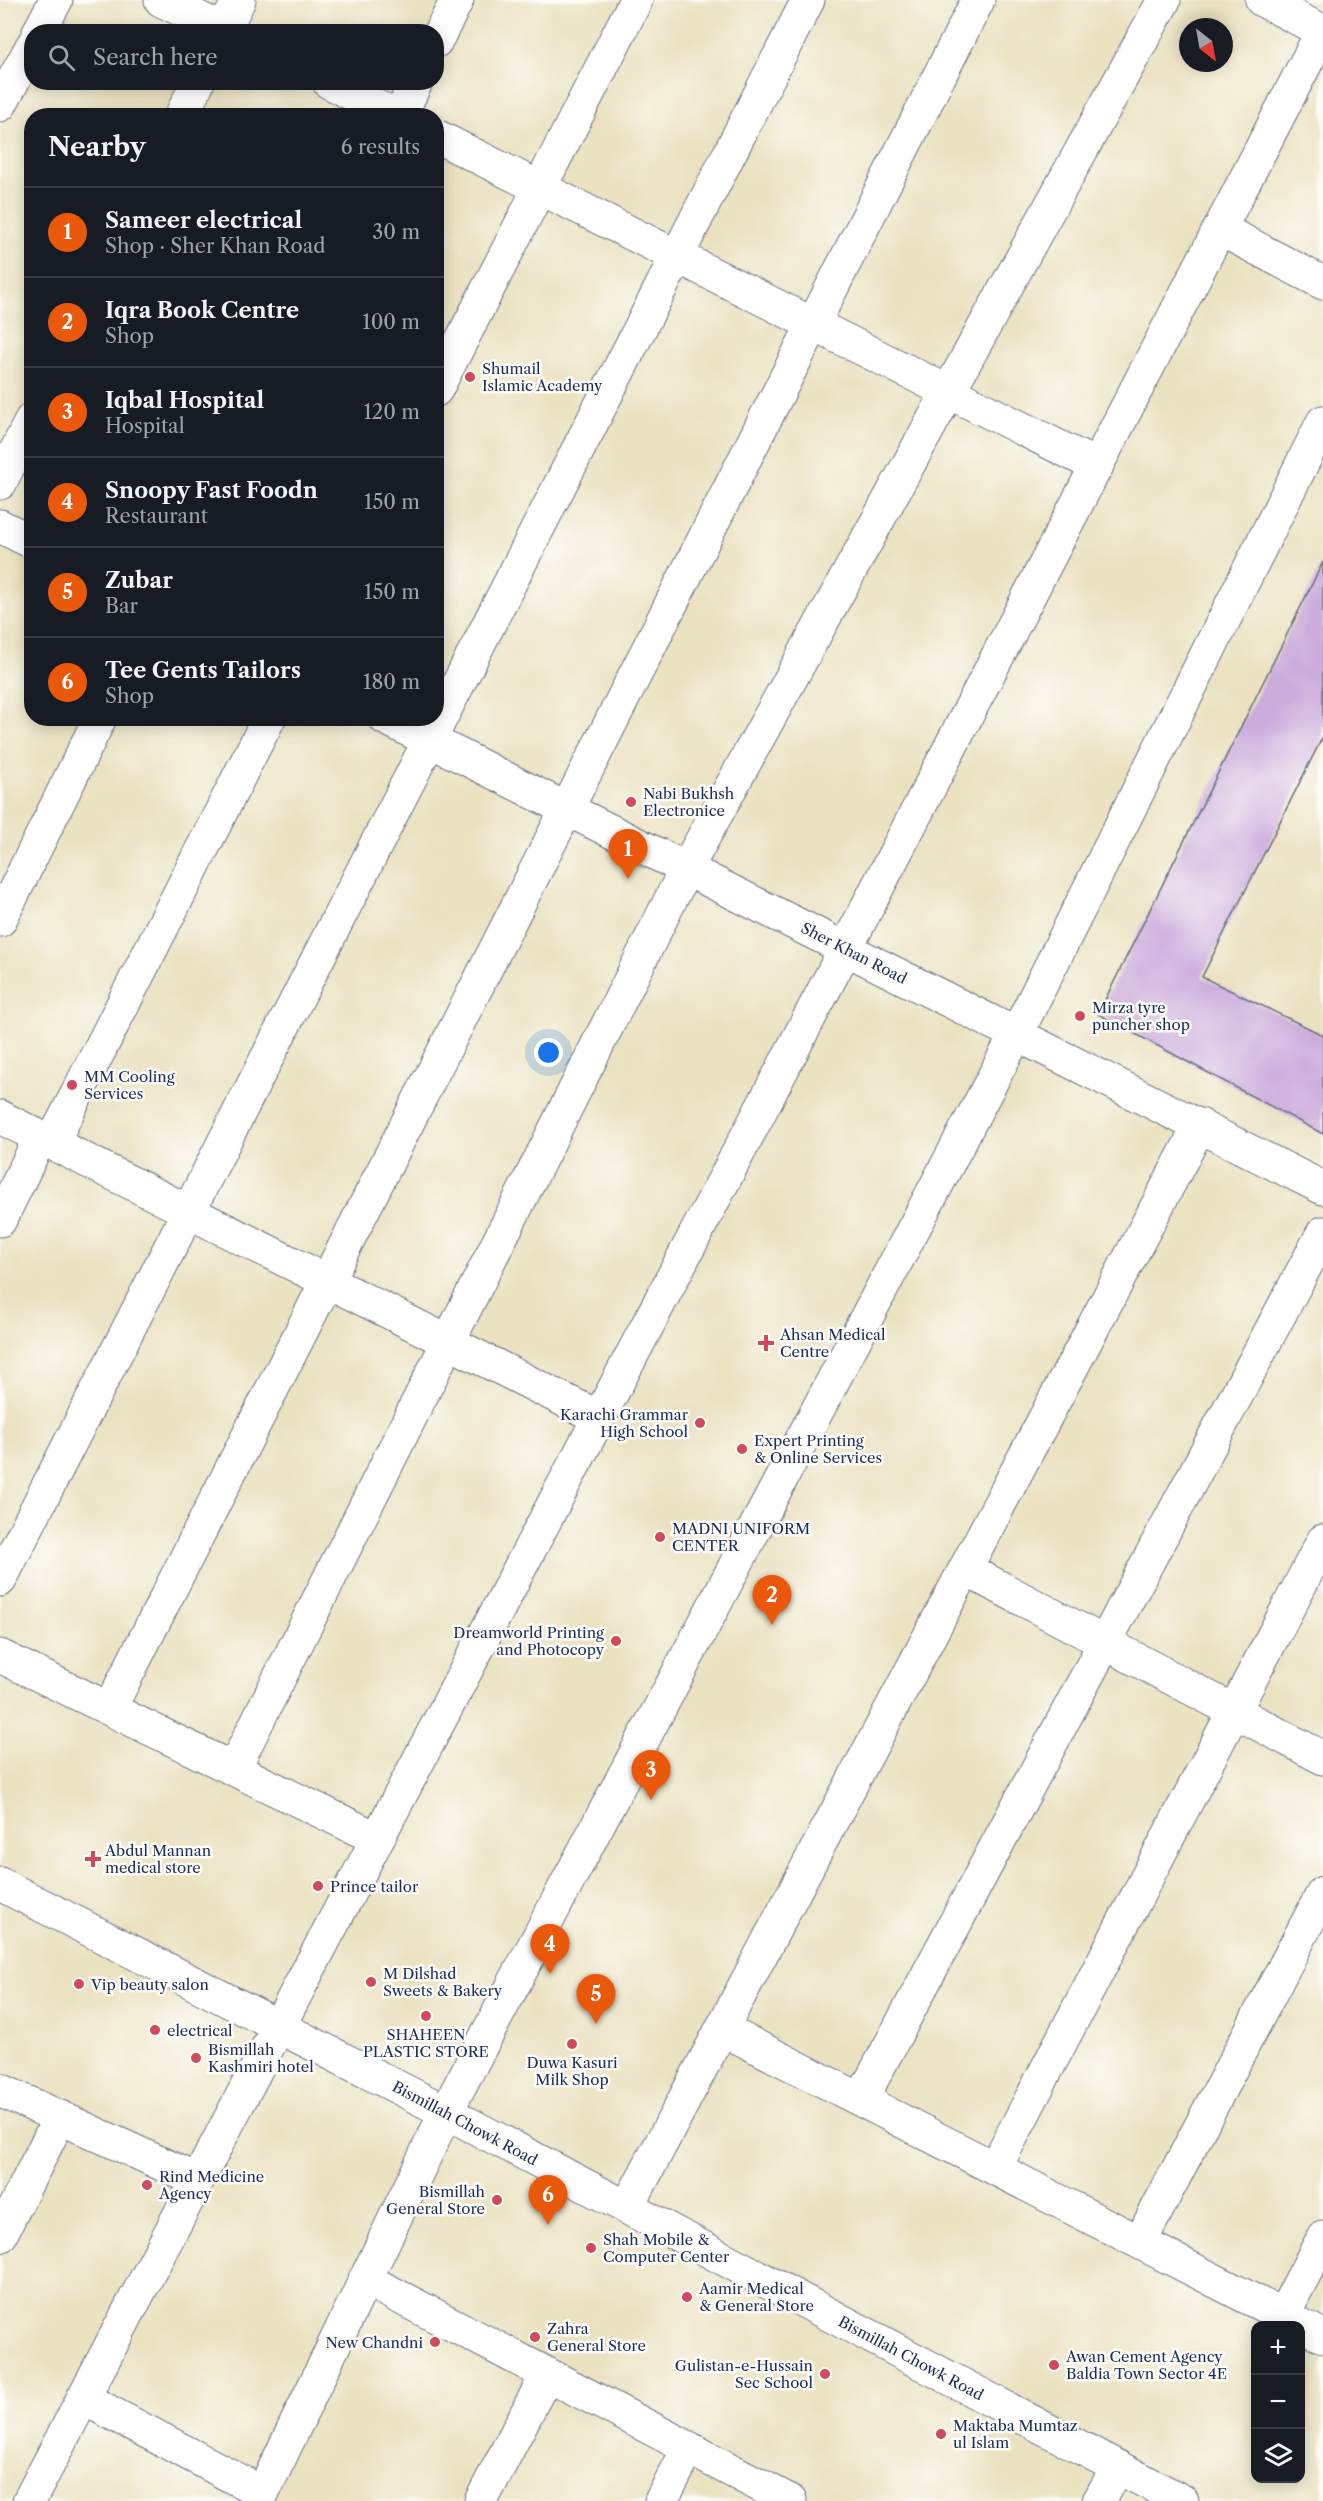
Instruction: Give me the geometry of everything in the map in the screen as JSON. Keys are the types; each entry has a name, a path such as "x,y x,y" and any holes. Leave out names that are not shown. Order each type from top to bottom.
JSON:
{"street":[{"path":"43,24 56,0"},
{"path":"161,0 211,24"},
{"path":"228,24 238,0"},
{"path":"444,25 457,0"},
{"path":"444,374 636,0"},
{"path":"444,714 808,0"},
{"path":"110,1708 978,0"},
{"path":"234,1768 686,869 1164,0"},
{"path":"29,2501 846,948 1323,30 1262,0"},
{"path":"0,105 24,61"},
{"path":"185,108 194,90"},
{"path":"345,90 379,108"},
{"path":"404,108 412,90"},
{"path":"444,140 1097,466"},
{"path":"1220,229 1323,284"},
{"path":"83,2398 261,2497 446,2112 1016,1035 1323,422"},
{"path":"0,483 24,435"},
{"path":"0,526 24,538"},
{"path":"0,920 96,726"},
{"path":"0,1220 46,1140 265,726"},
{"name":"Sher Khan Road","path":"401,726 1323,1188"},
{"path":"0,1580 438,726"},
{"path":"0,1117 598,1417"},
{"path":"627,2208 1200,1125"},
{"path":"861,2100 1323,1233"},
{"path":"995,2168 1323,1541"},
{"path":"965,1569 1323,1758"},
{"path":"0,1656 376,1838"},
{"name":"Bismillah Chowk Road","path":"0,1884 446,2112 1182,2501"},
{"path":"1140,2242 1323,1893"},
{"path":"722,2029 1323,2336"},
{"path":"0,2090 197,2180"},
{"path":"0,2236 60,2117"},
{"path":"1283,2315 1323,2238"},
{"path":"365,2279 790,2501"},
{"path":"481,2501 547,2374"},
{"path":"662,2501 689,2448"},
{"path":"1100,2501 1118,2467"}],"building":[{"path":"1323,562 1323,736 1202,977 1323,1035 1323,1134 1098,1014"}],"place":[{"name":"Shumail Islamic Academy","path":"470,377"},
{"name":"Nabi Bukhsh Electronice","path":"631,802"},
{"name":"Sameer electrical","path":"628,879"},
{"name":"Mirza tyre puncher shop","path":"1080,1016"},
{"name":"MM Cooling Services","path":"72,1085"},
{"name":"Ahsan Medical Centre","path":"766,1343"},
{"name":"Karachi Grammar High School","path":"700,1423"},
{"name":"Expert Printing & Online Services","path":"742,1449"},
{"name":"MADNI UNIFORM CENTER","path":"660,1537"},
{"name":"Iqra Book Centre","path":"772,1625"},
{"name":"Dreamworld Printing and Photocopy","path":"616,1641"},
{"name":"Iqbal Hospital","path":"651,1800"},
{"name":"Abdul Mannan medical store","path":"93,1859"},
{"name":"Prince tailor","path":"318,1886"},
{"name":"Snoopy Fast Foodn","path":"550,1974"},
{"name":"M Dilshad Sweets & Bakery","path":"371,1982"},
{"name":"Vip beauty salon","path":"79,1984"},
{"name":"SHAHEEN PLASTIC STORE","path":"426,2016"},
{"name":"Zubar","path":"596,2024"},
{"name":"electrical","path":"155,2030"},
{"name":"Duwa Kasuri Milk Shop","path":"572,2044"},
{"name":"Bismillah Kashmiri hotel","path":"196,2058"},
{"name":"Rind Medicine Agency","path":"147,2185"},
{"name":"Bismillah General Store","path":"497,2200"},
{"name":"Tee Gents Tailors","path":"548,2225"},
{"name":"Shah Mobile & Computer Center","path":"591,2248"},
{"name":"Aamir Medical & General Store","path":"687,2297"},
{"name":"Zahra General Store","path":"535,2337"},
{"name":"New Chandni","path":"435,2342"},
{"name":"Awan Cement Agency Baldia Town Sector 4E","path":"1054,2365"},
{"name":"Gulistan-e-Hussain Sec School","path":"825,2374"},
{"name":"Maktaba Mumtaz ul Islam","path":"941,2434"}]}
